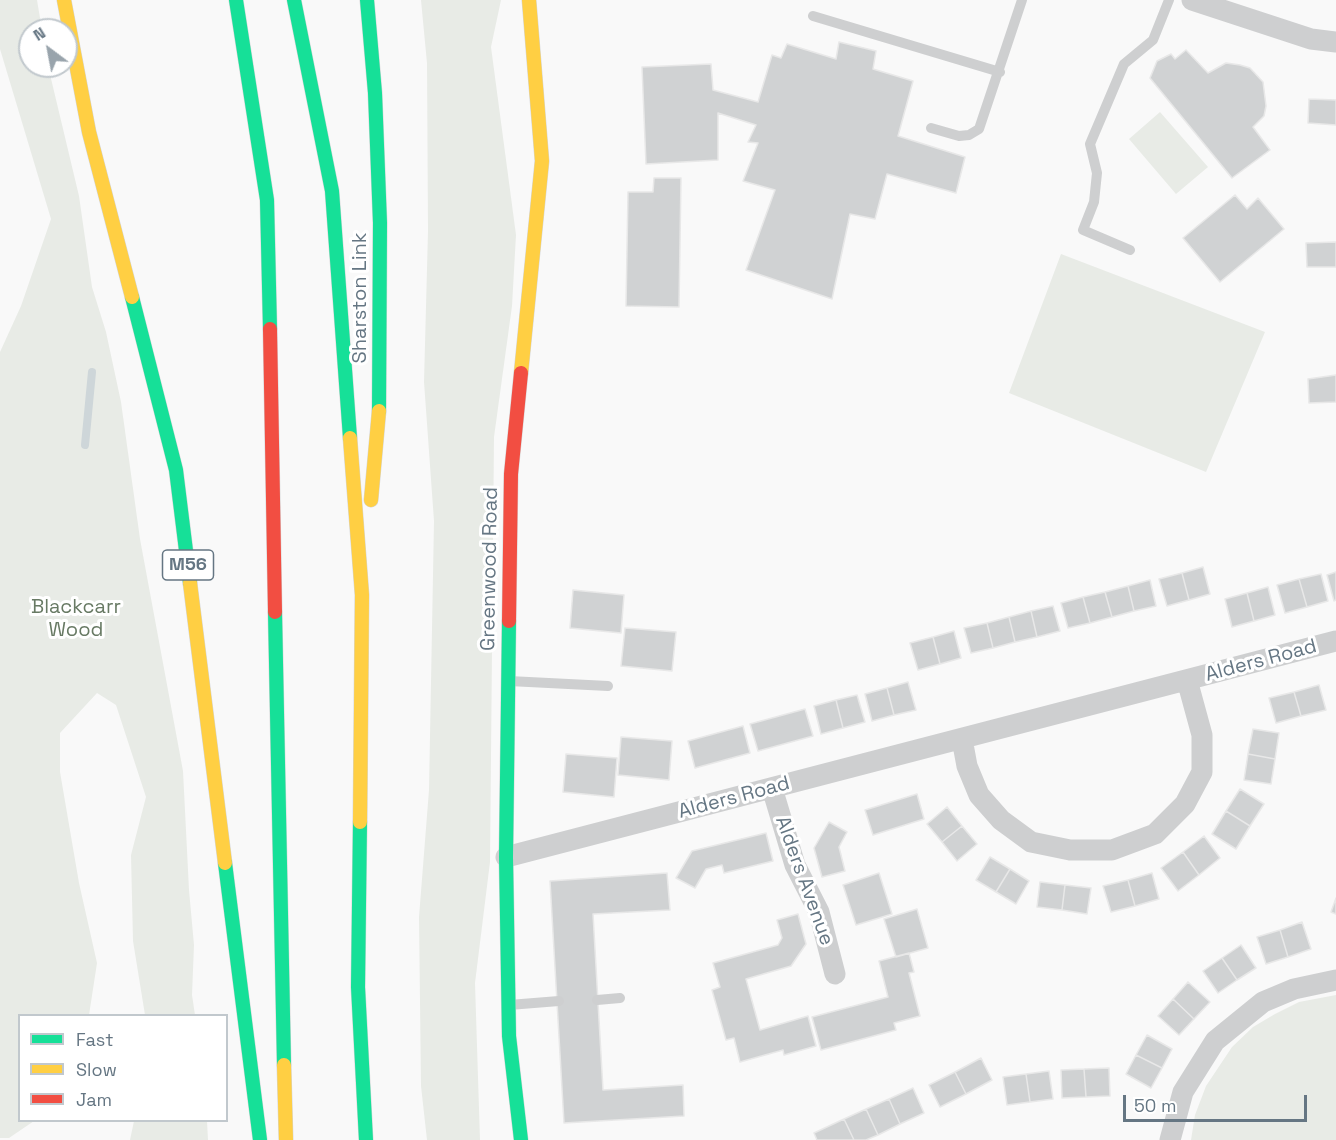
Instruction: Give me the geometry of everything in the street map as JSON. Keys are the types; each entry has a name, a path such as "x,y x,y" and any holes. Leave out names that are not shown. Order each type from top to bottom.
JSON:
{"main road":[{"name":"M56","path":"64,0 89,132 176,470 260,1140"},
{"path":"236,0 267,200 286,1140"},
{"path":"294,0 332,191 362,595 358,987 366,1140"},
{"name":"Sharston Link","path":"362,595 381,389 380,223 375,93 368,0"},
{"name":"Greenwood Road","path":"521,1140 510,1036 506,857 511,474 542,161 529,0"}],"street":[{"path":"1192,0 1311,39 1336,42"},
{"name":"Alders Road","path":"506,857 1336,641"},
{"name":"Alders Road","path":"962,739 967,766 979,795 1001,820 1031,842 1070,850 1112,850 1155,834 1185,804 1202,772 1202,735 1187,680"},
{"name":"Alders Avenue","path":"772,788 795,865 819,912 835,974"},
{"path":"1170,1140 1183,1092 1215,1041 1263,1002 1294,989 1336,980"}],"lane":[{"path":"931,128 959,136 979,129 1000,72 1022,0"},
{"path":"1131,250 1083,230 1094,202 1097,173 1090,144 1124,64 1153,40 1169,0"},
{"path":"813,16 1000,72"},
{"path":"508,681 609,687"},
{"path":"597,1000 620,998"},
{"path":"509,1005 559,1001"}],"green space":[{"name":"Blackcarr Wood","path":"0,0 37,0 40,18 18,18 18,78 51,78 79,196 92,287 106,332 121,402 140,539 183,771 194,945 192,995 195,1014 145,1014 133,941 131,855 146,797 116,705 97,693 60,733 60,772 79,883 97,963 89,1014 18,1014 18,1122 33,1122 9,1138 0,1138 0,352 21,306 51,219 0,49"},
{"path":"421,0 501,0 491,47 516,235 512,306 494,437 490,862 475,983 480,1140 427,1140 421,1086 419,917 429,790 434,521 424,382 428,231 427,63"},
{"path":"1160,112 1208,167 1176,194 1129,139"},
{"path":"1061,254 1265,332 1206,472 1009,393"},
{"path":"1336,995 1336,1140 1191,1140 1195,1115 1206,1086 1232,1047 1253,1027 1299,1002"},
{"path":"134,1122 207,1122 208,1140 130,1140"}],"building":[{"path":"839,42 876,51 873,69 913,81 898,136 965,157 956,193 887,174 875,219 850,214 832,299 746,270 775,190 743,181 758,143 748,142 756,125 718,113 718,160 646,164 642,67 711,64 713,90 758,102 772,55 781,58 787,44 836,59"},
{"path":"1186,50 1208,73 1226,63 1240,65 1250,68 1263,82 1266,106 1264,116 1253,127 1270,150 1232,178 1150,78 1157,61 1171,54 1175,59"},
{"path":"1309,99 1336,100 1336,125 1308,123"},
{"path":"654,178 681,178 679,307 626,306 628,192 653,192"},
{"path":"1235,195 1247,209 1258,198 1284,229 1220,282 1183,238"},
{"path":"1336,242 1336,267 1307,267 1306,243"},
{"path":"1336,375 1336,402 1309,403 1308,379"},
{"path":"1203,567 1210,594 1189,600 1182,573"},
{"path":"1336,572 1336,600 1334,601 1327,575"},
{"path":"1182,573 1189,600 1167,606 1159,579"},
{"path":"1321,574 1328,601 1307,607 1299,579"},
{"path":"1299,579 1307,607 1285,613 1277,585"},
{"path":"1150,580 1156,606 1134,611 1128,586"},
{"path":"1128,586 1134,611 1112,617 1105,592"},
{"path":"1268,587 1275,615 1254,621 1247,593"},
{"path":"573,590 624,595 621,633 570,628"},
{"path":"1105,592 1112,617 1090,623 1083,597"},
{"path":"1247,593 1254,621 1232,627 1225,599"},
{"path":"1083,597 1090,623 1068,628 1061,603"},
{"path":"1053,606 1060,631 1037,637 1031,611"},
{"path":"1031,611 1037,637 1015,642 1009,617"},
{"path":"1009,617 1015,642 993,648 987,623"},
{"path":"987,623 993,648 971,653 964,628"},
{"path":"625,628 676,632 672,671 621,666"},
{"path":"954,631 961,658 940,664 933,637"},
{"path":"933,637 940,664 918,670 910,643"},
{"path":"908,682 916,710 894,715 887,688"},
{"path":"1319,685 1326,710 1301,716 1294,692"},
{"path":"887,688 894,715 872,721 865,694"},
{"path":"1294,692 1301,716 1276,723 1269,698"},
{"path":"857,695 865,722 843,728 836,700"},
{"path":"836,700 843,728 821,734 814,706"},
{"path":"805,709 813,736 758,751 750,724"},
{"path":"743,726 750,753 695,768 688,741"},
{"path":"1253,729 1279,733 1275,759 1248,754"},
{"path":"621,737 672,741 669,780 618,775"},
{"path":"566,754 617,758 614,797 563,792"},
{"path":"1248,754 1275,759 1271,784 1244,780"},
{"path":"1240,789 1264,804 1250,826 1226,811"},
{"path":"917,794 924,819 873,835 865,810"},
{"path":"947,807 962,826 942,842 927,824"},
{"path":"1226,811 1250,826 1236,849 1212,834"},
{"path":"829,822 847,832 839,847 845,871 822,877 814,848"},
{"path":"962,826 977,844 957,861 942,842"},
{"path":"766,833 773,861 724,873 722,865 706,869 695,888 676,878 692,851"},
{"path":"1204,836 1220,858 1199,875 1183,852"},
{"path":"1183,852 1199,875 1178,891 1161,868"},
{"path":"990,857 1010,869 996,892 976,880"},
{"path":"1010,869 1029,881 1016,904 996,892"},
{"path":"667,873 670,910 593,914 603,1090 683,1085 684,1116 564,1123 550,881"},
{"path":"879,873 892,914 856,925 843,885"},
{"path":"1152,873 1159,899 1135,906 1128,880"},
{"path":"1128,880 1135,906 1111,912 1103,886"},
{"path":"1040,882 1065,885 1062,910 1037,907"},
{"path":"1065,885 1091,888 1087,914 1062,910"},
{"path":"1336,898 1336,914 1331,912"},
{"path":"917,909 928,948 896,957 884,919"},
{"path":"798,914 806,944 791,966 746,979 760,1030 808,1016 816,1046 784,1055 783,1050 740,1062 734,1038 726,1040 712,990 720,987 713,963 778,945 782,938 777,920"},
{"path":"1302,922 1311,949 1288,957 1280,930"},
{"path":"1280,930 1288,957 1266,964 1257,937"},
{"path":"1241,945 1256,968 1237,980 1222,958"},
{"path":"909,953 914,972 909,973 920,1016 894,1023 896,1030 821,1050 812,1017 888,997 879,961"},
{"path":"1222,958 1237,980 1218,993 1203,971"},
{"path":"1188,982 1210,1002 1194,1019 1173,999"},
{"path":"1173,999 1194,1019 1179,1035 1158,1016"},
{"path":"1147,1035 1172,1049 1162,1068 1136,1055"},
{"path":"1136,1055 1162,1068 1151,1088 1126,1074"},
{"path":"981,1058 992,1080 966,1094 955,1072"},
{"path":"1109,1068 1110,1096 1086,1097 1084,1069"},
{"path":"1084,1069 1086,1097 1062,1098 1061,1070"},
{"path":"1049,1071 1053,1099 1030,1102 1026,1074"},
{"path":"955,1072 966,1094 940,1107 929,1085"},
{"path":"1026,1074 1030,1102 1007,1105 1003,1077"},
{"path":"913,1088 924,1113 900,1124 889,1099"},
{"path":"889,1099 900,1124 878,1135 866,1109"},
{"path":"866,1109 878,1135 866,1140 854,1140 844,1119"},
{"path":"844,1119 854,1140 817,1140 814,1133"}],"waterway":[{"path":"85,445 92,372"}],"traffic: fast":[{"path":"236,0 267,200 270,329"},
{"path":"294,0 332,191 350,438"},
{"path":"367,0 375,93 380,223 379,411"},
{"path":"132,297 176,470 190,583"},
{"path":"275,612 284,1065"},
{"path":"509,621 506,857 509,1036 521,1140"},
{"path":"360,822 358,987 366,1140"},
{"path":"225,863 260,1140"}],"traffic: slow":[{"path":"64,0 89,132 132,297"},
{"path":"521,373 542,161 529,0"},
{"path":"371,500 379,411"},
{"path":"350,438 362,595 360,822"},
{"path":"190,583 225,863"},
{"path":"284,1065 286,1140"}],"traffic: jam":[{"path":"270,329 275,612"},
{"path":"509,621 511,474 521,373"}]}
